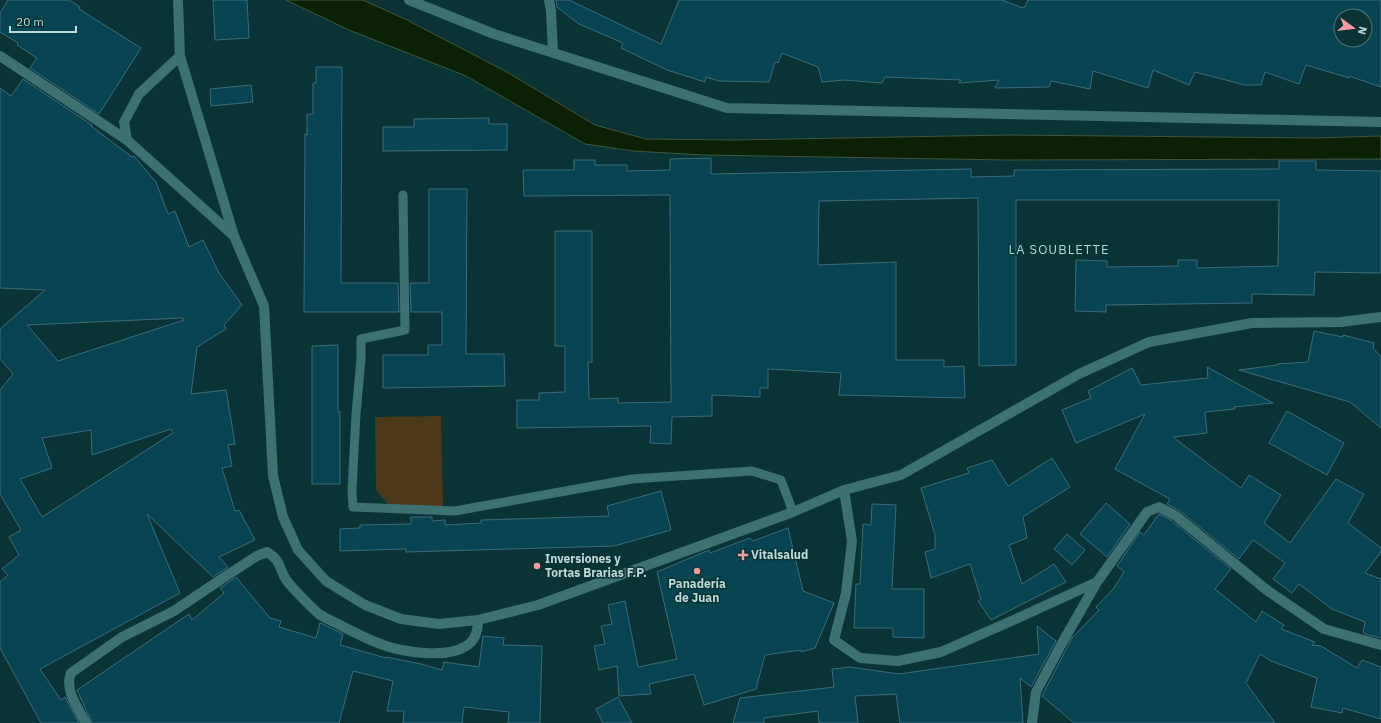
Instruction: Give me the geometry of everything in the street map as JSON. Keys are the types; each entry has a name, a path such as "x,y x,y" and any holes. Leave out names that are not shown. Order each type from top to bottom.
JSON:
{"street":[{"path":"178,0 180,56 234,236 264,306 273,476 283,517 298,550 326,582 365,605 401,619 439,624 478,620 538,605 793,512 844,490 901,475 1078,374 1149,342 1252,323 1341,322 1381,317"},
{"path":"409,0 494,34 727,108 1381,122"},
{"path":"549,0 553,53"},
{"path":"0,56 127,140 234,236"},
{"path":"127,140 124,122 138,94 180,56"},
{"path":"844,490 852,541 846,593 834,640 860,658 898,661 941,652 1098,582"},
{"path":"1032,723 1036,692 1061,645 1098,582 1147,512 1159,507 1176,516 1268,591 1324,629 1381,645"},
{"path":"86,723 72,696 68,681 71,673 122,637 174,612 257,556 267,552 275,557 286,580 320,614 360,636 384,645 408,651 447,653 466,647 472,642 478,628 478,620"}],"lane":[{"path":"403,195 405,330 361,339 352,490 354,507 455,512 632,479 752,471 781,480 793,512"}],"shaded area":[{"path":"286,0 363,0 407,20 507,72 595,125 646,139 734,140 1008,135 1315,138 1381,136 1381,159 1008,160 704,155 633,151 585,144 466,76 349,30"},
{"path":"441,416 443,506 390,507 376,490 375,417"}],"building":[{"path":"8,0 69,0 80,7 79,9 141,48 99,114 30,68 37,58 17,45 18,43 0,32 0,13"},
{"path":"213,0 247,0 249,38 215,40"},
{"path":"556,0 569,0 661,44 679,0 1002,0 1023,8 1028,0 1381,0 1381,87 1349,76 1349,78 1306,65 1299,84 1265,72 1261,85 1245,85 1195,72 1189,85 1153,70 1148,88 1093,71 1090,89 1051,81 1049,87 995,88 999,80 959,83 961,80 885,77 882,83 844,80 822,82 818,67 782,53 778,63 775,62 769,82 719,81 706,77 705,82 667,70 621,48 623,43 579,24 557,7"},
{"path":"316,67 342,67 341,283 398,283 399,312 304,312 305,134 307,135 307,114 313,114 313,83 316,83"},
{"path":"23,79 92,125 91,126 132,157 134,156 156,182 168,214 175,211 189,247 203,240 219,273 242,305 224,325 226,329 197,347 191,394 226,390 235,444 228,445 232,466 222,468 235,511 239,510 255,540 219,557 228,567 213,577 147,514 180,593 40,669 61,700 65,697 79,723 41,723 0,648 0,582 8,575 2,569 19,555 9,537 21,530 0,494 0,390 13,374 0,359 0,329 45,290 0,288 0,88 11,96","holes":["183,318 184,320 58,361 27,325","171,429 173,433 42,517 20,479 52,468 42,438 91,430 92,455"]},
{"path":"251,85 253,102 211,106 210,89"},
{"path":"489,118 489,124 507,124 507,150 383,151 383,127 414,127 414,119"},
{"path":"711,158 711,174 971,169 971,177 1014,176 1014,170 1279,169 1279,161 1316,161 1316,170 1381,171 1381,273 1315,272 1314,295 1252,294 1252,303 1106,305 1106,312 1075,311 1076,260 1107,261 1107,267 1178,266 1178,260 1197,260 1197,268 1278,266 1279,200 1016,200 1016,365 979,366 978,198 819,201 818,265 896,262 896,360 944,360 944,367 964,366 965,398 839,395 841,373 768,369 768,388 760,388 760,397 712,395 712,416 672,417 671,444 650,443 651,426 517,428 517,400 539,400 539,393 565,392 565,346 555,346 555,231 592,231 592,362 588,362 589,399 618,398 618,403 671,402 670,195 524,196 523,170 574,170 574,160 595,160 595,165 627,165 627,171 670,170 670,159"},
{"path":"429,189 467,189 466,354 504,354 505,386 383,388 383,355 428,355 428,345 442,345 442,312 411,312 410,283 429,283"},
{"path":"1314,331 1343,337 1343,335 1374,343 1373,348 1381,357 1381,428 1350,402 1239,370 1277,364 1308,362"},
{"path":"338,345 340,484 312,484 312,346"},
{"path":"1207,367 1273,403 1205,412 1207,433 1173,437 1241,488 1249,475 1281,495 1264,523 1290,543 1336,479 1364,494 1348,523 1381,548 1381,552 1365,573 1381,579 1381,638 1365,634 1363,632 1365,622 1332,609 1299,584 1292,593 1273,579 1285,563 1253,540 1239,559 1180,511 1167,504 1170,499 1115,469 1145,414 1076,443 1062,410 1091,398 1088,391 1132,368 1141,385 1208,378"},
{"path":"1287,411 1344,443 1327,475 1269,443"},
{"path":"1052,458 1070,487 1023,517 1027,538 1009,545 1022,584 1054,564 1066,582 991,620 978,601 981,599 970,564 931,578 925,552 935,549 935,535 921,488 969,473 967,468 992,460 1008,486"},
{"path":"661,491 671,530 614,546 406,552 406,549 340,551 340,529 360,528 360,525 411,524 411,517 432,517 432,521 445,520 445,525 481,523 481,520 609,516 607,506"},
{"path":"1106,503 1130,524 1107,557 1080,534"},
{"path":"872,504 896,505 892,589 924,589 924,638 893,637 893,628 854,628 856,584 860,584 863,524 871,525"},
{"path":"1159,514 1172,521 1231,569 1215,589 1256,622 1262,611 1284,625 1281,629 1315,642 1312,645 1321,646 1357,668 1362,660 1381,667 1381,719 1343,708 1342,713 1311,707 1317,678 1271,661 1260,654 1246,683 1275,723 1074,723 1042,696 1072,638 1099,610 1096,607 1114,588 1124,572 1117,566 1140,532 1144,535"},
{"path":"788,528 803,591 834,603 815,648 801,652 801,650 765,655 756,689 704,705 694,674 649,684 651,694 619,696 617,666 599,670 594,646 605,644 601,626 612,624 608,605 625,601 638,667 677,659 657,572 709,550 710,553 750,538 753,541"},
{"path":"1067,534 1085,550 1072,565 1054,549"},
{"path":"236,577 270,618 281,621 279,627 316,638 320,623 343,634 340,645 386,658 421,664 442,670 444,662 479,667 483,636 504,638 503,645 542,646 540,723 508,723 509,712 464,707 462,723 403,723 404,711 387,711 393,681 353,671 339,723 92,723 77,690 189,614 192,620 224,593 220,588"},
{"path":"1037,626 1056,641 1031,687 1020,678 1023,723 900,723 896,694 855,696 858,723 819,723 818,711 764,718 764,723 733,723 740,698 834,687 832,669 850,667 899,674 1039,654"},
{"path":"618,697 632,723 603,723 596,709"}],"place":[{"name":"Vitalsalud","path":"743,555"},
{"name":"Inversiones y Tortas Brarias F.P.","path":"537,566"},
{"name":"Panadería de Juan","path":"697,571"}],"district":[{"name":"LA SOUBLETTE","path":"1059,249"}]}
